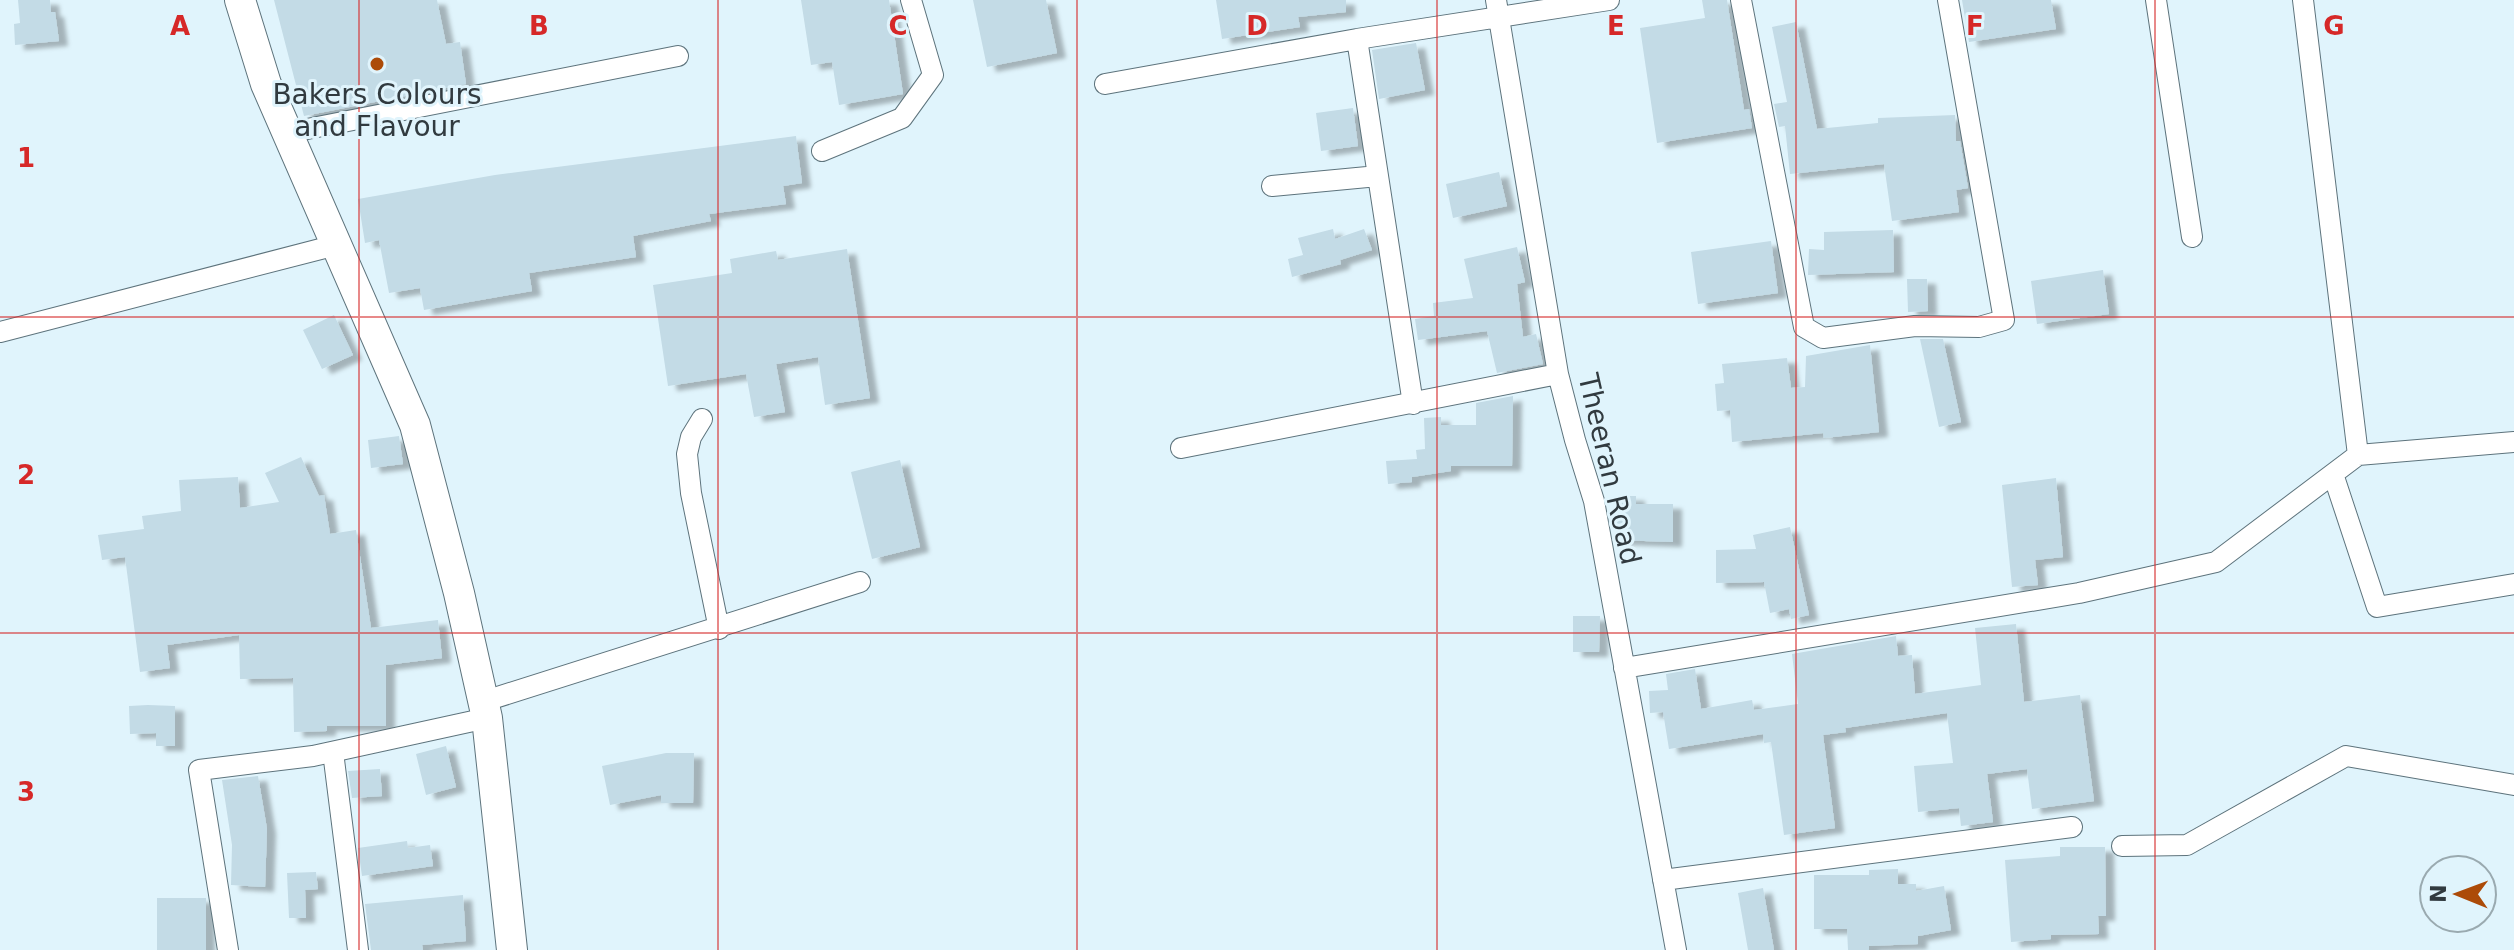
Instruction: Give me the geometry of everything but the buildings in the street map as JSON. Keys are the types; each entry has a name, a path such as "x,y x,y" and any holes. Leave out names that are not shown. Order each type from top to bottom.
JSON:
{"street":[{"path":"240,0 266,84 415,425 459,593 484,710 512,950"},
{"path":"822,151 902,118 933,75 911,0"},
{"path":"1105,84 1357,39 1498,8 1609,0"},
{"path":"1741,0 1804,327 1823,338 1915,326 1979,327 2004,320 1948,0"},
{"path":"2156,0 2192,237"},
{"path":"2303,0 2358,455"},
{"name":"Theeran Road","path":"1498,8 1558,374 1594,501 1676,950"},
{"path":"1357,39 1413,404"},
{"path":"287,133 678,56"},
{"path":"1272,186 1378,176"},
{"path":"0,332 336,245"},
{"path":"1181,448 1558,374"},
{"path":"702,419 691,437 688,467 719,629"},
{"path":"1624,668 2079,593 2216,562 2358,455 2514,442"},
{"path":"2333,474 2377,607 2514,584"},
{"path":"228,950 199,770 333,752 484,710 860,582"},
{"path":"333,752 358,950"},
{"path":"2122,846 2187,845 2346,756 2514,785"},
{"path":"1663,880 2072,827"}],"place":[{"name":"Bakers Colours and Flavour","path":"377,64"}]}
